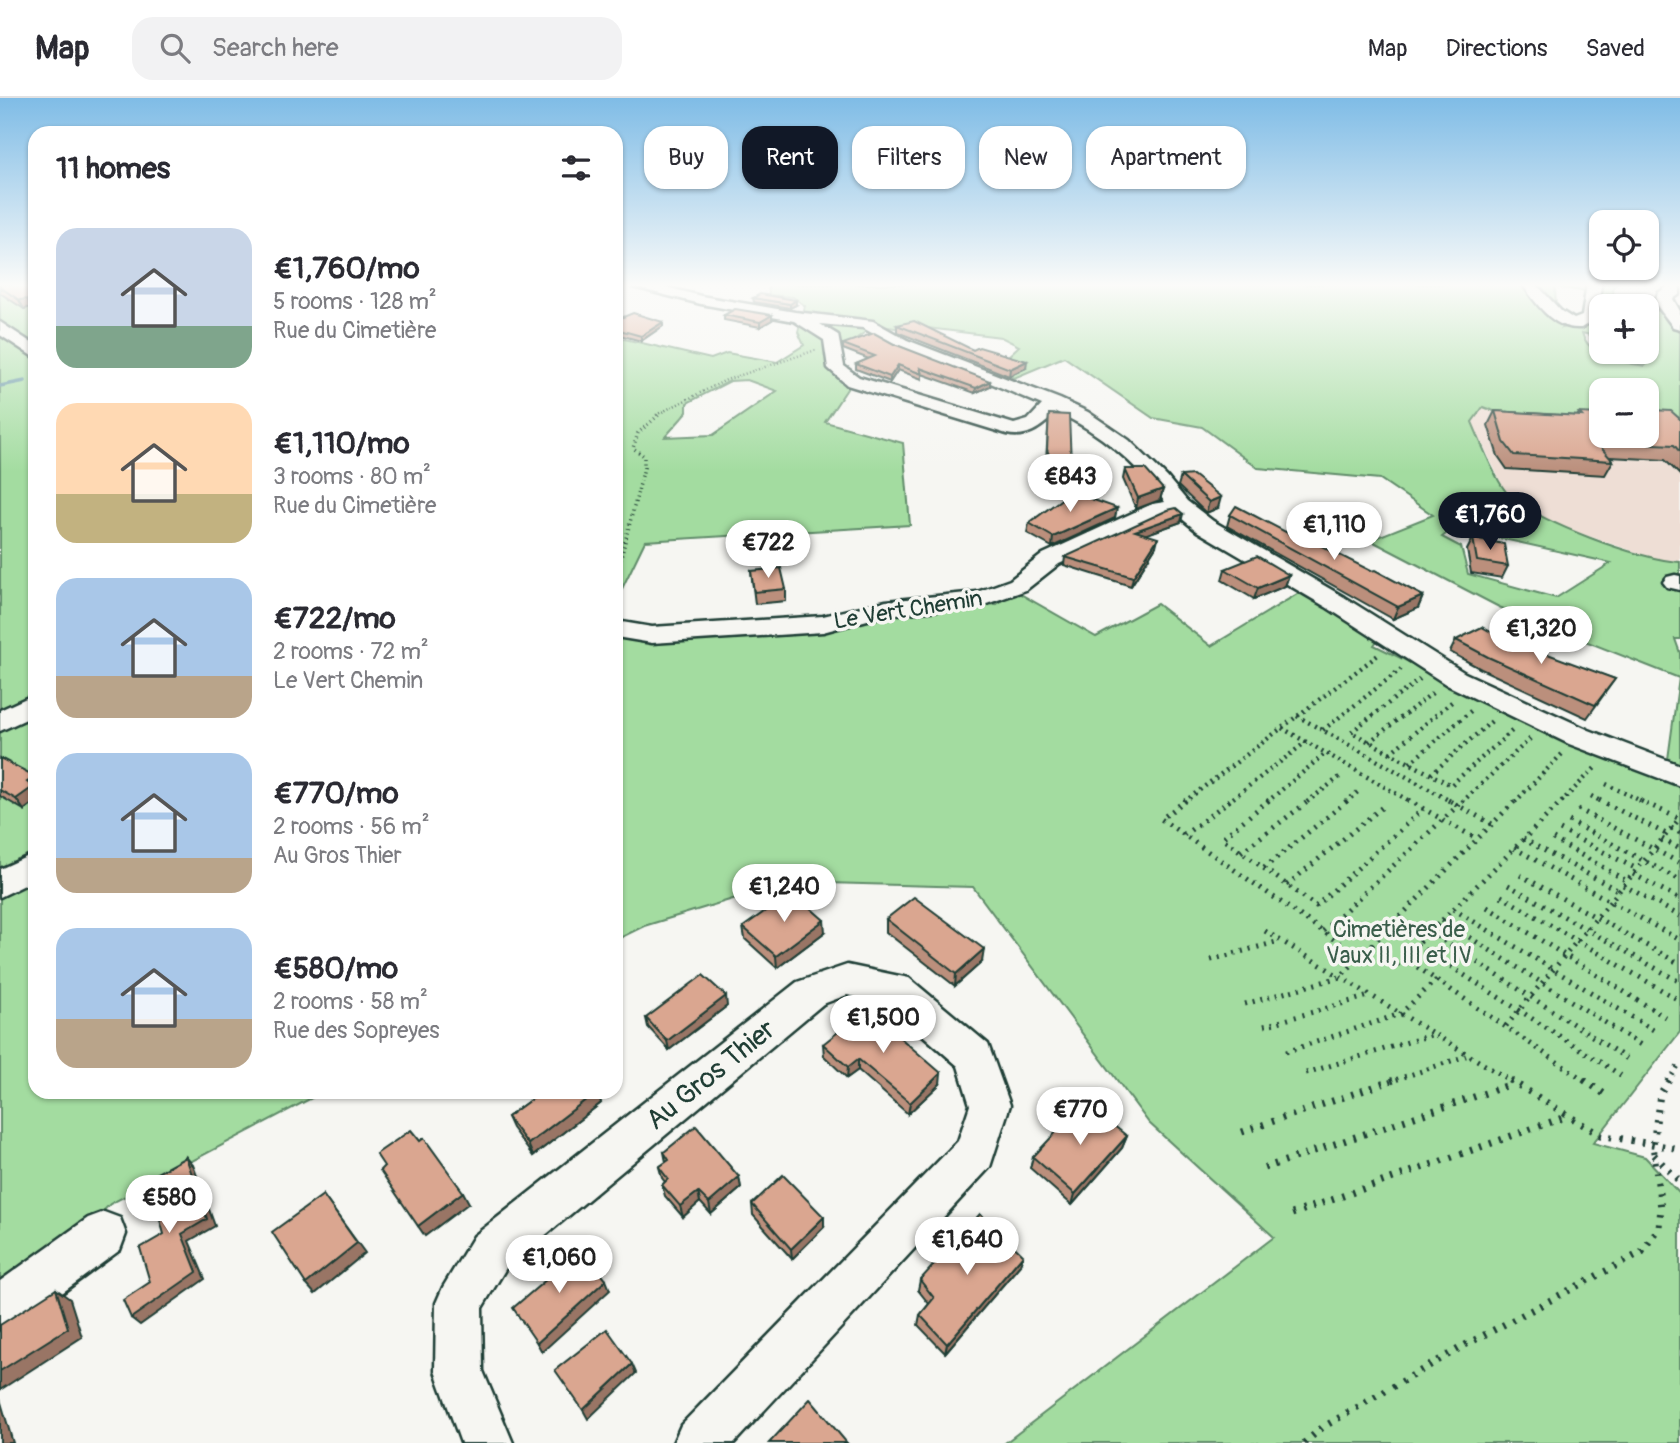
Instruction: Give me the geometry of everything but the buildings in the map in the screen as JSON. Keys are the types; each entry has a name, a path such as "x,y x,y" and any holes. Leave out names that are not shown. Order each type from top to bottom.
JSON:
{"street":[{"path":"833,347 836,368 853,381 1014,430 1035,424 1054,403"},
{"path":"911,347 1054,403 1099,426 1160,481 1179,506 1205,526 1335,602 1391,659 1456,679 1580,737 1680,776"},
{"name":"Le Vert Chemin","path":"623,630 652,635 823,624 886,608 981,599 1017,585 1051,559 1160,509 1179,506"},
{"path":"0,722 28,707"},
{"path":"0,884 28,869"},
{"name":"Au Gros Thier","path":"487,1443 459,1371 459,1303 490,1252 810,993 848,979 896,989 975,1056 990,1105 975,1153 699,1443"},
{"path":"0,1307 27,1291 104,1234"}],"path":[{"path":"623,550 644,468 644,456 633,448 639,433 655,416 726,380 817,349"},
{"path":"1369,742 1440,687 1391,659"},
{"path":"1360,957 1161,819 1297,716 1391,659"},
{"path":"1323,730 1391,659"},
{"path":"1421,678 1351,732 1451,785 1517,726 1507,721"},
{"path":"1390,753 1458,697 1449,692"},
{"path":"1410,763 1476,706 1467,701"},
{"path":"1431,774 1497,716 1487,711"},
{"path":"1297,716 1492,824"},
{"path":"1282,728 1477,839"},
{"path":"1323,931 1534,735 1526,730"},
{"path":"1245,1004 1339,977 1580,737"},
{"path":"1184,835 1306,742"},
{"path":"1326,753 1222,838 1316,906 1423,809"},
{"path":"1397,965 1600,762"},
{"path":"1241,852 1340,776"},
{"path":"1506,1026 1680,818 1606,785"},
{"path":"1264,868 1359,790"},
{"path":"1591,796 1664,837 1680,849"},
{"path":"1287,885 1386,804"},
{"path":"1578,809 1680,863"},
{"path":"1569,821 1680,880"},
{"path":"1671,828 1680,832"},
{"path":"1560,830 1680,899"},
{"path":"1523,839 1619,891"},
{"path":"1553,839 1680,916"},
{"path":"1514,848 1680,940"},
{"path":"1520,875 1680,964"},
{"path":"1508,885 1680,982"},
{"path":"1501,896 1677,999"},
{"path":"1488,907 1665,1017"},
{"path":"1453,909 1656,1031"},
{"path":"1442,920 1644,1047"},
{"path":"1265,931 1565,1117 1600,1135 1680,1149"},
{"path":"1430,932 1629,1060"},
{"path":"1211,960 1280,941"},
{"path":"1417,945 1622,1076"},
{"path":"1404,958 1607,1096"},
{"path":"1286,1052 1400,1014 1436,980"},
{"path":"1264,1026 1370,996"},
{"path":"1306,1073 1432,1034"},
{"path":"1242,1132 1466,1055"},
{"path":"1304,1443 1323,1427 1467,1344 1642,1252 1659,1227 1661,1208 1653,1144 1660,1094 1680,1063"},
{"path":"1264,1168 1513,1084"},
{"path":"1292,1214 1565,1117"},
{"path":"1654,1154 1680,1182"}],"shaded area":[{"path":"1483,407 1513,418 1589,434 1589,448 1659,448 1659,419 1680,419 1680,562 1662,561 1559,526 1506,493 1472,422"}],"green space":[{"path":"0,347 28,347 28,861 0,879"},
{"path":"623,347 658,347 711,359 727,353 777,362 801,347 845,347 839,351 836,369 851,383 825,422 903,443 910,525 645,541 623,587","holes":["747,380 777,391 713,435 665,437 687,412 687,403 730,381"]},
{"path":"1018,347 1589,347 1589,364 1645,366 1659,364 1659,347 1680,347 1680,419 1659,419 1659,378 1589,378 1589,419 1513,418 1483,407 1472,422 1498,480 1508,494 1522,505 1590,538 1662,560 1680,562 1680,639 1675,639 1680,653 1680,764 1668,759 1679,678 1499,607 1370,540 1433,515 1380,479 1258,468 1202,427 1153,418 1064,357 1014,378 993,370","holes":["1454,528 1611,563 1556,598 1468,574 1461,547 1442,537"]},
{"name":"Cimetières de Vaux II, III et IV","path":"1304,590 1381,635 1374,645 1575,743 1680,784 1680,1032 1593,1143 1645,1157 1680,1194 1680,1443 1005,1443 1274,1237 1149,1123 973,887 789,882 644,926 623,936 623,633 824,629 893,614 997,604 1015,591 1096,637 1157,604 1211,646"},
{"path":"28,879 28,1099 310,1099 110,1204 69,1246 0,1287 0,893"}],"waterway":[{"path":"0,386 25,381"}]}
